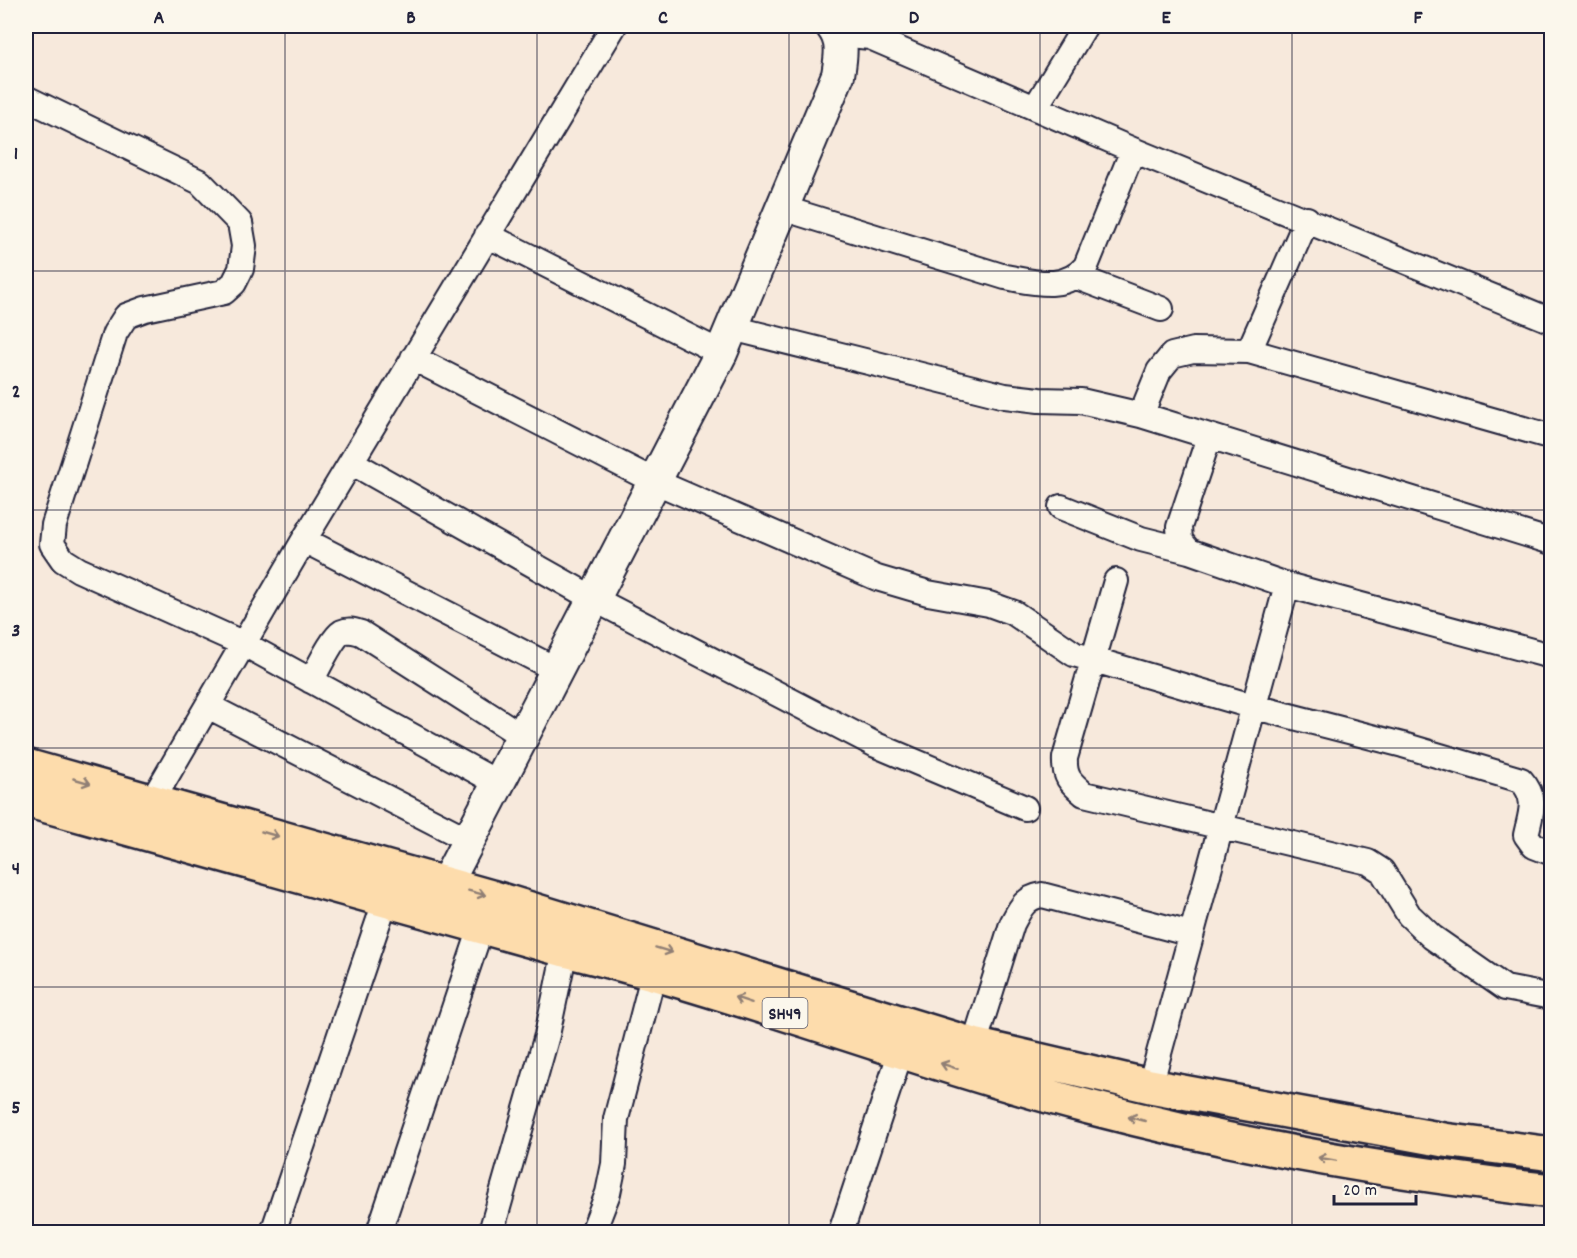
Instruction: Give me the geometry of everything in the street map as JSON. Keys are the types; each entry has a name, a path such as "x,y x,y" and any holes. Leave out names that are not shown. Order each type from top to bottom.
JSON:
{"main road":[{"name":"SH49","path":"26,766 446,884 974,1045 1150,1086 1444,1140 1551,1154"},
{"name":"SH49","path":"26,800 565,950 654,972 901,1051 1089,1107 1257,1147 1426,1176 1551,1191"}],"street":[{"path":"153,801 304,540 614,26"},
{"path":"1035,108 1085,26"},
{"path":"446,884 656,482 726,340 838,75 842,52 835,30 870,37 1133,150 1307,219 1551,321"},
{"path":"26,98 200,182 240,223 244,246 241,268 234,284 224,292 145,309 126,316 115,333 54,525 52,544 63,560 79,570 244,644 498,783"},
{"path":"782,208 1005,277 1040,283 1064,282 1077,277 1086,266 1133,150"},
{"path":"1249,351 1307,219"},
{"path":"487,235 726,340 1005,396 1081,401 1141,415 1551,542"},
{"path":"1077,277 1161,309"},
{"path":"1141,415 1159,371 1172,355 1193,350 1249,351 1551,437"},
{"path":"413,358 656,482 877,579 928,593 989,604 1014,614 1074,654 1255,707 1403,745 1521,780 1530,790 1533,802 1526,835 1534,846 1551,853"},
{"path":"1189,551 1180,540 1179,527 1209,437"},
{"path":"351,462 594,599 876,745 1025,808"},
{"path":"1061,507 1141,539 1189,551 1287,585 1543,654"},
{"path":"304,540 557,670"},
{"path":"1116,581 1065,758 1064,773 1069,781 1084,794 1368,862 1382,871 1409,915 1432,937 1505,988 1551,997"},
{"path":"1150,1086 1287,585"},
{"path":"311,681 336,639 341,633 350,630 361,633 522,736"},
{"path":"208,706 469,840"},
{"path":"974,1045 1012,924 1021,906 1030,897 1042,896 1191,934"},
{"path":"273,1233 386,899"},
{"path":"379,1233 482,926"},
{"path":"491,1233 548,1035 565,950"},
{"path":"593,1233 608,1193 614,1164 616,1119 654,972"},
{"path":"841,1233 901,1051"}]}
